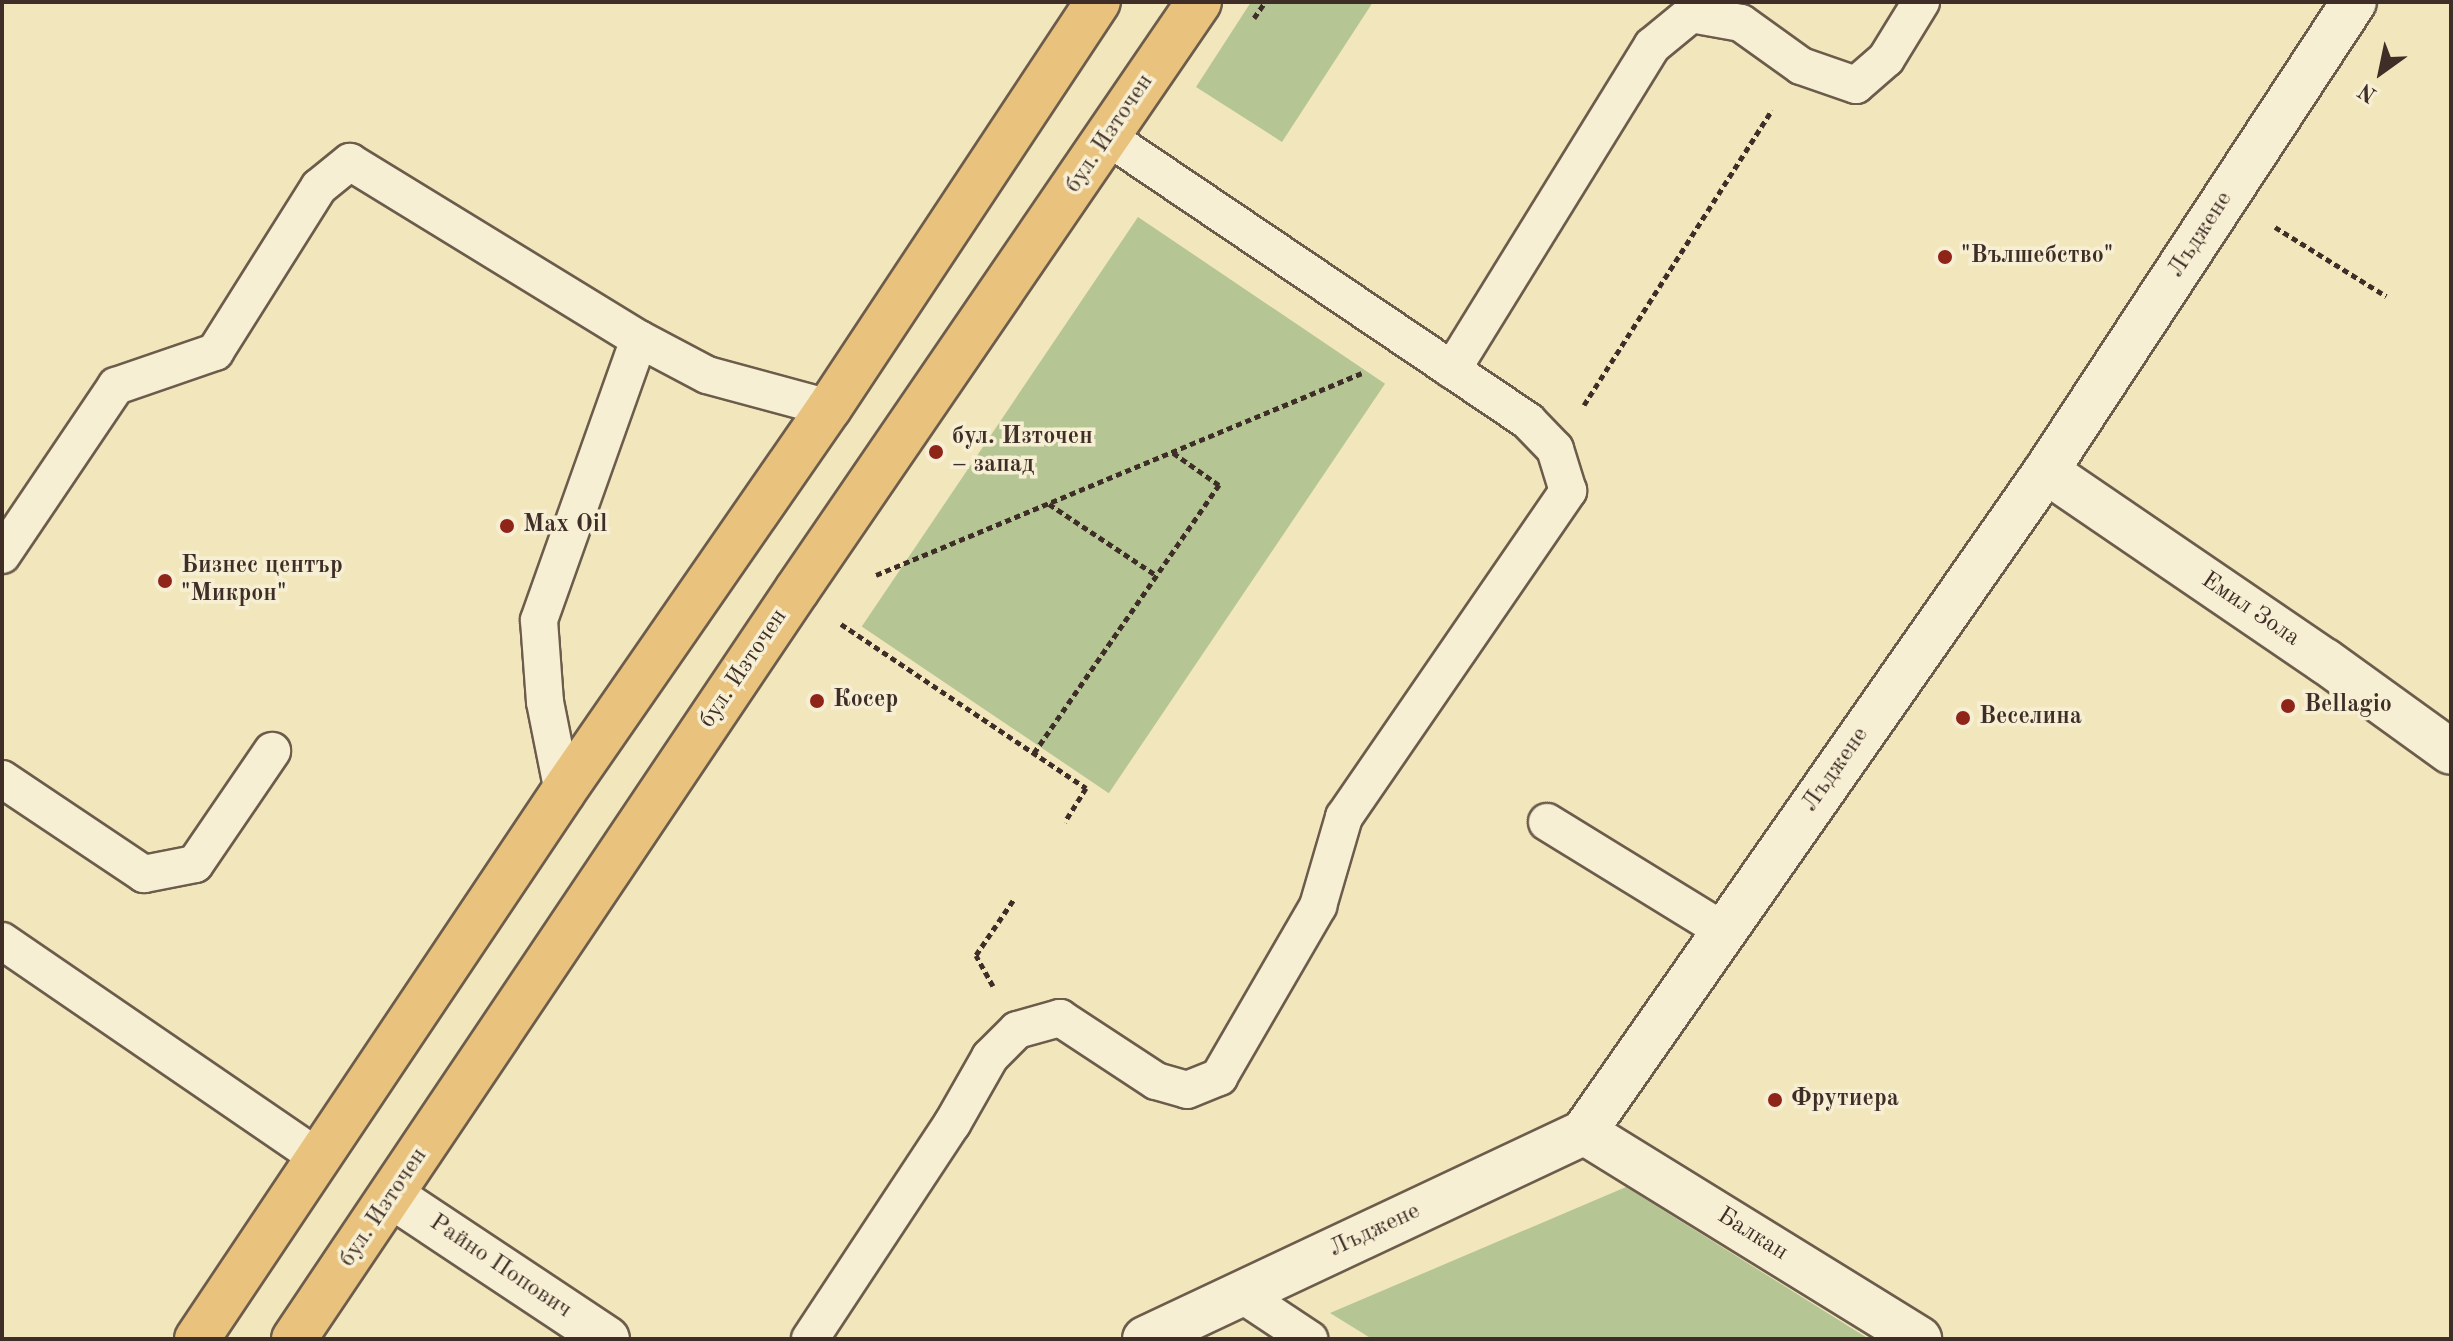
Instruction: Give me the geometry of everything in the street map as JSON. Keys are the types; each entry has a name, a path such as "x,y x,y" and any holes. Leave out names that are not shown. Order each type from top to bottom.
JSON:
{"main road":[{"path":"197,1339 563,792 829,408 1098,2"},
{"name":"бул. Източен","path":"294,1339 797,590 1109,138 1199,2"}],"street":[{"name":"Лъджене","path":"1145,1339 1584,1132 2046,471 2354,2"},
{"name":"Емил Зола","path":"2046,471 2325,661 2451,752"},
{"name":"Балкан","path":"1584,1132 1919,1339"},
{"name":"Райно Попович","path":"392,1196 607,1339"}],"lane":[{"path":"1452,370 1652,46 1691,14 1741,23 1801,66 1856,85 1886,59 1921,2"},
{"path":"810,1339 952,1124 990,1057 1017,1030 1060,1018 1156,1081 1187,1090 1219,1077 1318,906 1344,817 1568,491 1555,449 1528,421 1109,138"},
{"path":"2,555 116,386 215,352 319,187 350,162 639,339 707,375 829,408"},
{"path":"563,792 545,702 539,620 639,339"},
{"path":"2,779 144,874 195,864 272,751"},
{"path":"1547,822 1724,931"},
{"path":"2,941 319,1158"},
{"path":"1241,1294 1309,1339"}],"path":[{"path":"1555,449 1801,66"},
{"path":"2227,196 2386,296"},
{"path":"872,577 1421,348"},
{"path":"1034,753 1219,485 1172,451"},
{"path":"1048,503 1156,575"},
{"path":"840,623 1086,788 1065,822"},
{"path":"987,939 1014,899"}],"green space":[{"path":"1251,2 1373,2 1282,142 1196,87"},
{"path":"1138,217 1385,384 1109,793 862,627"},
{"path":"1626,1187 1869,1339 1372,1339 1330,1313"}],"place":[{"name":"\"Вълшебство\"","path":"1945,257"},
{"name":"бул. Източен – запад","path":"936,452"},
{"name":"Max Oil","path":"507,526"},
{"name":"Бизнес център \"Микрон\"","path":"165,581"},
{"name":"Косер","path":"817,701"},
{"name":"Bellagio","path":"2288,706"},
{"name":"Веселина","path":"1963,718"},
{"name":"Фрутиера","path":"1775,1100"}]}
